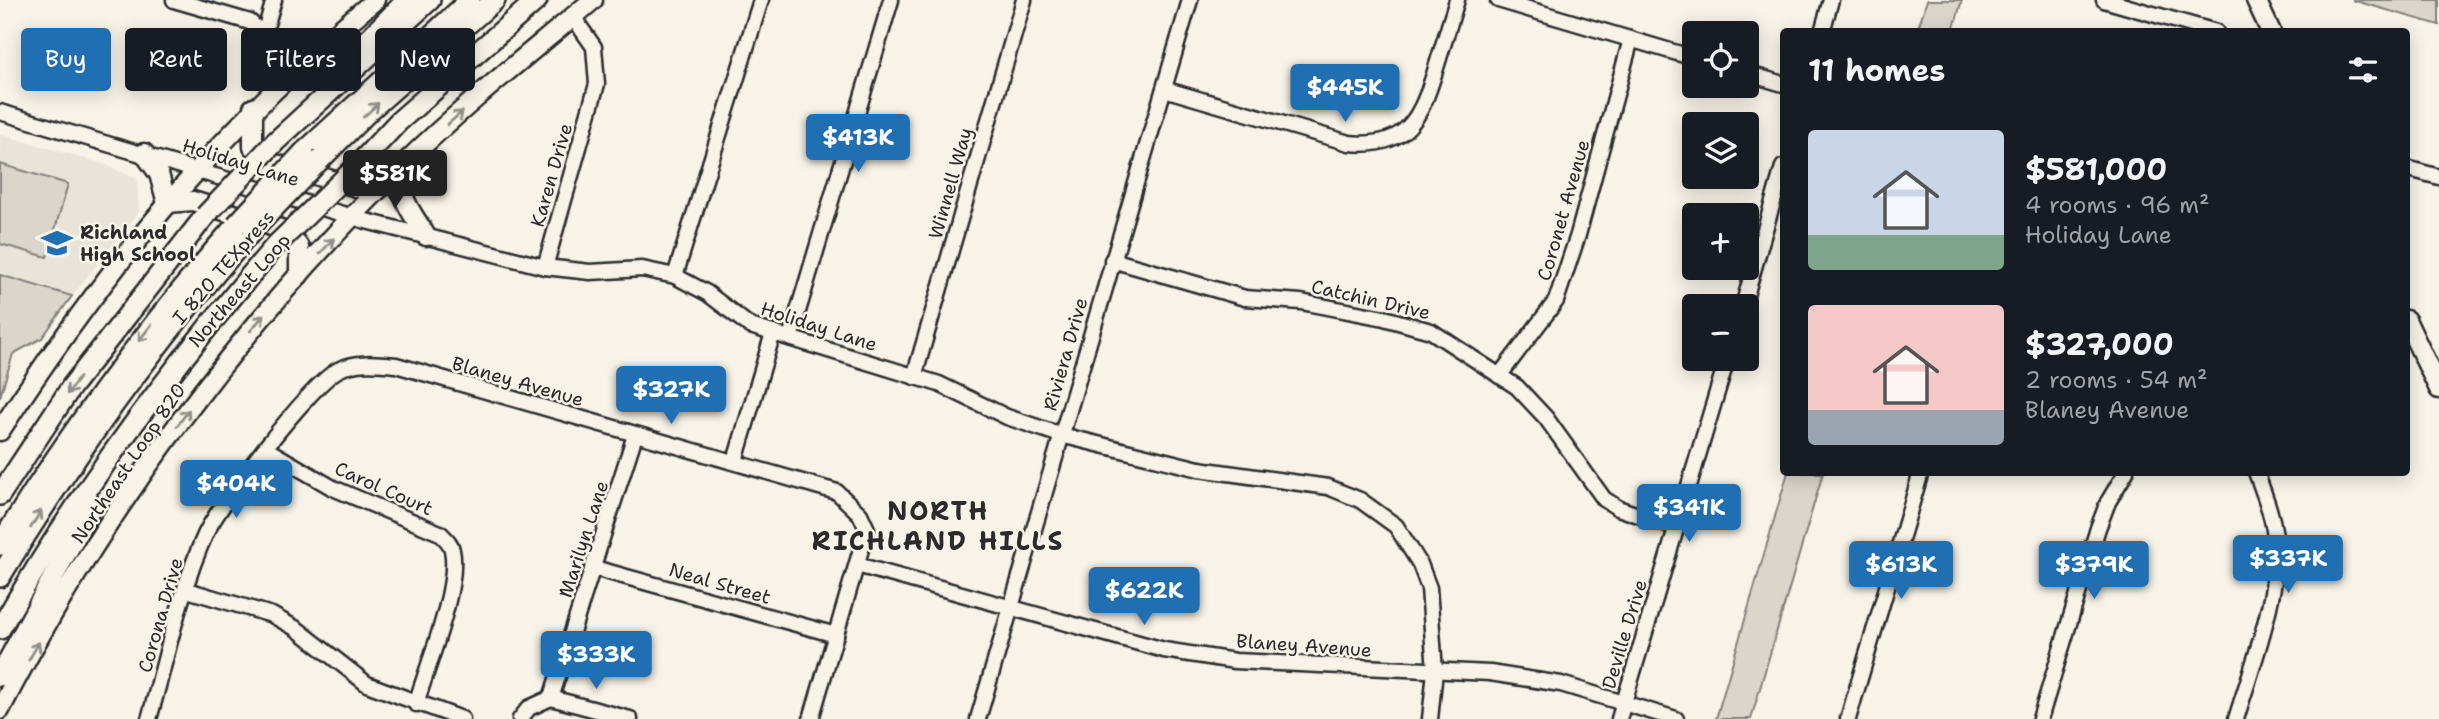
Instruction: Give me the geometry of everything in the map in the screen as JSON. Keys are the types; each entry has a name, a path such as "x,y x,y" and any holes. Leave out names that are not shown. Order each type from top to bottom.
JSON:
{"highway":[{"path":"275,142 279,129 407,0"},
{"path":"0,495 29,447 127,314 205,216 275,142 430,0"},
{"name":"I 820 TEXpress","path":"0,545 90,407 145,333 313,155 359,98 470,0"},
{"name":"I 820 TEXpress","path":"313,155 370,110 495,0"},
{"name":"Northeast Loop","path":"0,629 28,579 145,407 193,342 276,245 398,122 537,0"},
{"name":"I 820 TEXpress","path":"0,577 105,414 245,227"},
{"path":"0,676 69,543 138,439 145,407"},
{"path":"0,474 29,447"}],"main road":[{"path":"342,28 375,0"},
{"name":"Northeast Loop 820","path":"0,710 73,584 153,458 217,372 299,275 403,165 593,0"},
{"path":"2256,0 2269,28"},
{"path":"0,431 85,304 196,168 271,91"},
{"path":"253,108 253,147 263,160 360,188 382,187"},
{"path":"144,153 159,174 167,203"},
{"path":"403,165 403,198 426,236"},
{"path":"167,203 193,201 287,231 299,247 299,275"},
{"path":"2410,328 2439,389"}],"street":[{"path":"174,0 250,22 257,28"},
{"path":"266,28 274,0"},
{"path":"675,276 761,0"},
{"path":"790,338 891,0"},
{"name":"Winnell Way","path":"914,376 1024,0"},
{"name":"Riviera Drive","path":"978,719 1190,0"},
{"path":"1164,89 1349,143 1376,143 1407,130 1421,112 1457,0"},
{"path":"1498,0 1682,54"},
{"path":"1823,28 1831,0"},
{"path":"2104,0 2202,28"},
{"name":"Karen Drive","path":"545,267 597,84 594,47 573,17"},
{"name":"Coronet Avenue","path":"1499,376 1556,301 1578,235 1631,39"},
{"path":"1759,77 1780,83"},
{"name":"Holiday Lane","path":"0,112 354,217 545,267 600,272 642,268 675,276 707,293 750,326 914,376 961,393 1007,418 1061,435 1199,469 1328,487 1360,500 1396,526 1420,564 1429,588 1435,671 1430,719"},
{"path":"2410,169 2439,177"},
{"path":"1746,294 1780,177"},
{"name":"Catchin Drive","path":"1112,260 1245,298 1301,302 1384,318 1432,331 1517,387 1546,418 1604,499 1618,508 1676,528"},
{"path":"735,461 773,333"},
{"name":"Corona Drive","path":"149,719 206,533 266,449 310,394 331,374 354,365 390,365"},
{"name":"Blaney Avenue","path":"390,365 837,492 860,514 867,528 857,565 1012,606 1141,645 1212,657 1528,678 1561,684 1676,719"},
{"name":"Deville Drive","path":"1619,719 1723,371"},
{"name":"Marilyn Lane","path":"551,698 635,435"},
{"name":"Carol Court","path":"266,449 333,488 439,533 452,547 454,565 451,587 416,704"},
{"path":"1848,719 1920,476"},
{"path":"2040,719 2098,528 2108,502 2124,476"},
{"path":"2236,719 2274,576 2276,547 2272,519 2257,476"},
{"path":"811,719 857,565"},
{"name":"Neal Street","path":"594,568 836,635"},
{"path":"187,590 272,615 297,629 355,677 416,704 462,719"},
{"path":"520,719 529,708 551,698 630,719"}],"shaded area":[{"path":"1927,0 1962,0 1954,28 1918,28"},
{"path":"2352,0 2439,0 2439,25"},
{"name":"Richland High School","path":"0,134 106,165 137,179 139,212 72,296 0,276"},
{"path":"0,164 68,184 47,257 0,244"},
{"path":"0,275 72,296 42,338 13,354 0,397"},
{"path":"1787,476 1822,476 1751,719 1716,719"}],"place":[{"name":"Richland High School","path":"57,243"}],"district":[{"name":"NORTH RICHLAND HILLS","path":"938,526"}]}
